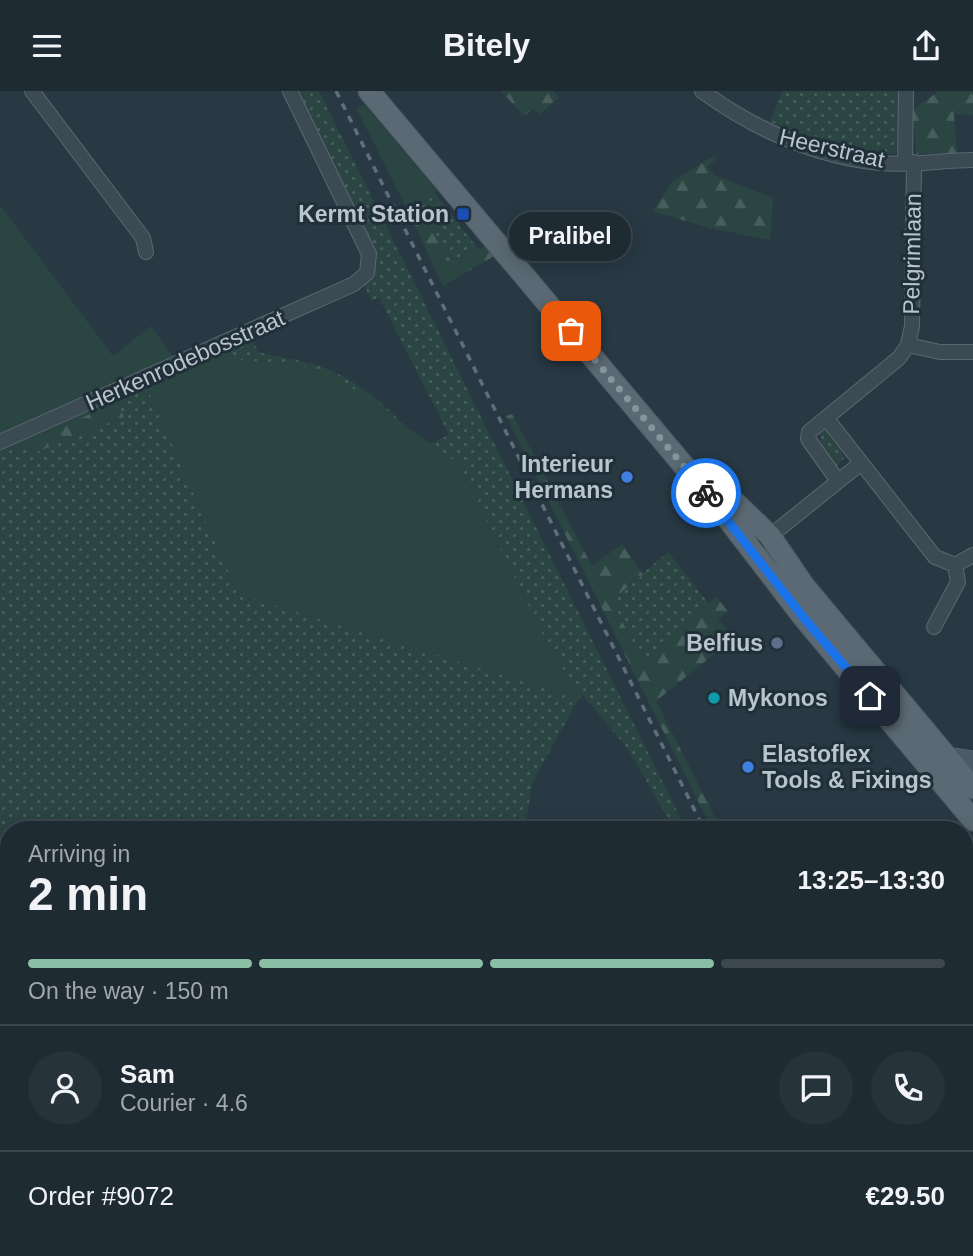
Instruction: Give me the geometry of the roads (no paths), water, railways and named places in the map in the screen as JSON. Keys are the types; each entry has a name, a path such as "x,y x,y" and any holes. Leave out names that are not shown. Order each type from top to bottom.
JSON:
{"main road":[{"path":"369,91 655,422 731,501 770,536 804,586 973,788"},
{"path":"385,91 655,422 751,552 971,814"},
{"path":"946,757 973,761"}],"street":[{"path":"32,91 143,238 146,252"},
{"name":"Herkenrodebosstraat","path":"0,442 354,284 367,273 369,254 290,91"},
{"name":"Heerstraat","path":"702,91 732,113 791,141 881,163 973,160"},
{"name":"Pelgrimlaan","path":"838,481 808,439 809,432 899,358 908,345 912,326 906,91"},
{"name":"Pelgrimlaan","path":"908,345 940,352 973,352"},
{"path":"827,418 935,558 955,565 973,555"},
{"path":"751,552 860,463"},
{"path":"934,627 958,582 955,565"}],"railway":[{"path":"336,91 700,821"}],"place":[{"name":"Kermt Station","path":"463,214"},
{"name":"Pralibel","path":"571,331"},
{"name":"Interieur Hermans","path":"627,477"},
{"name":"Belfius","path":"777,643"},
{"name":"Mykonos","path":"714,698"},
{"name":"Elastoflex Tools & Fixings","path":"748,767"}]}
